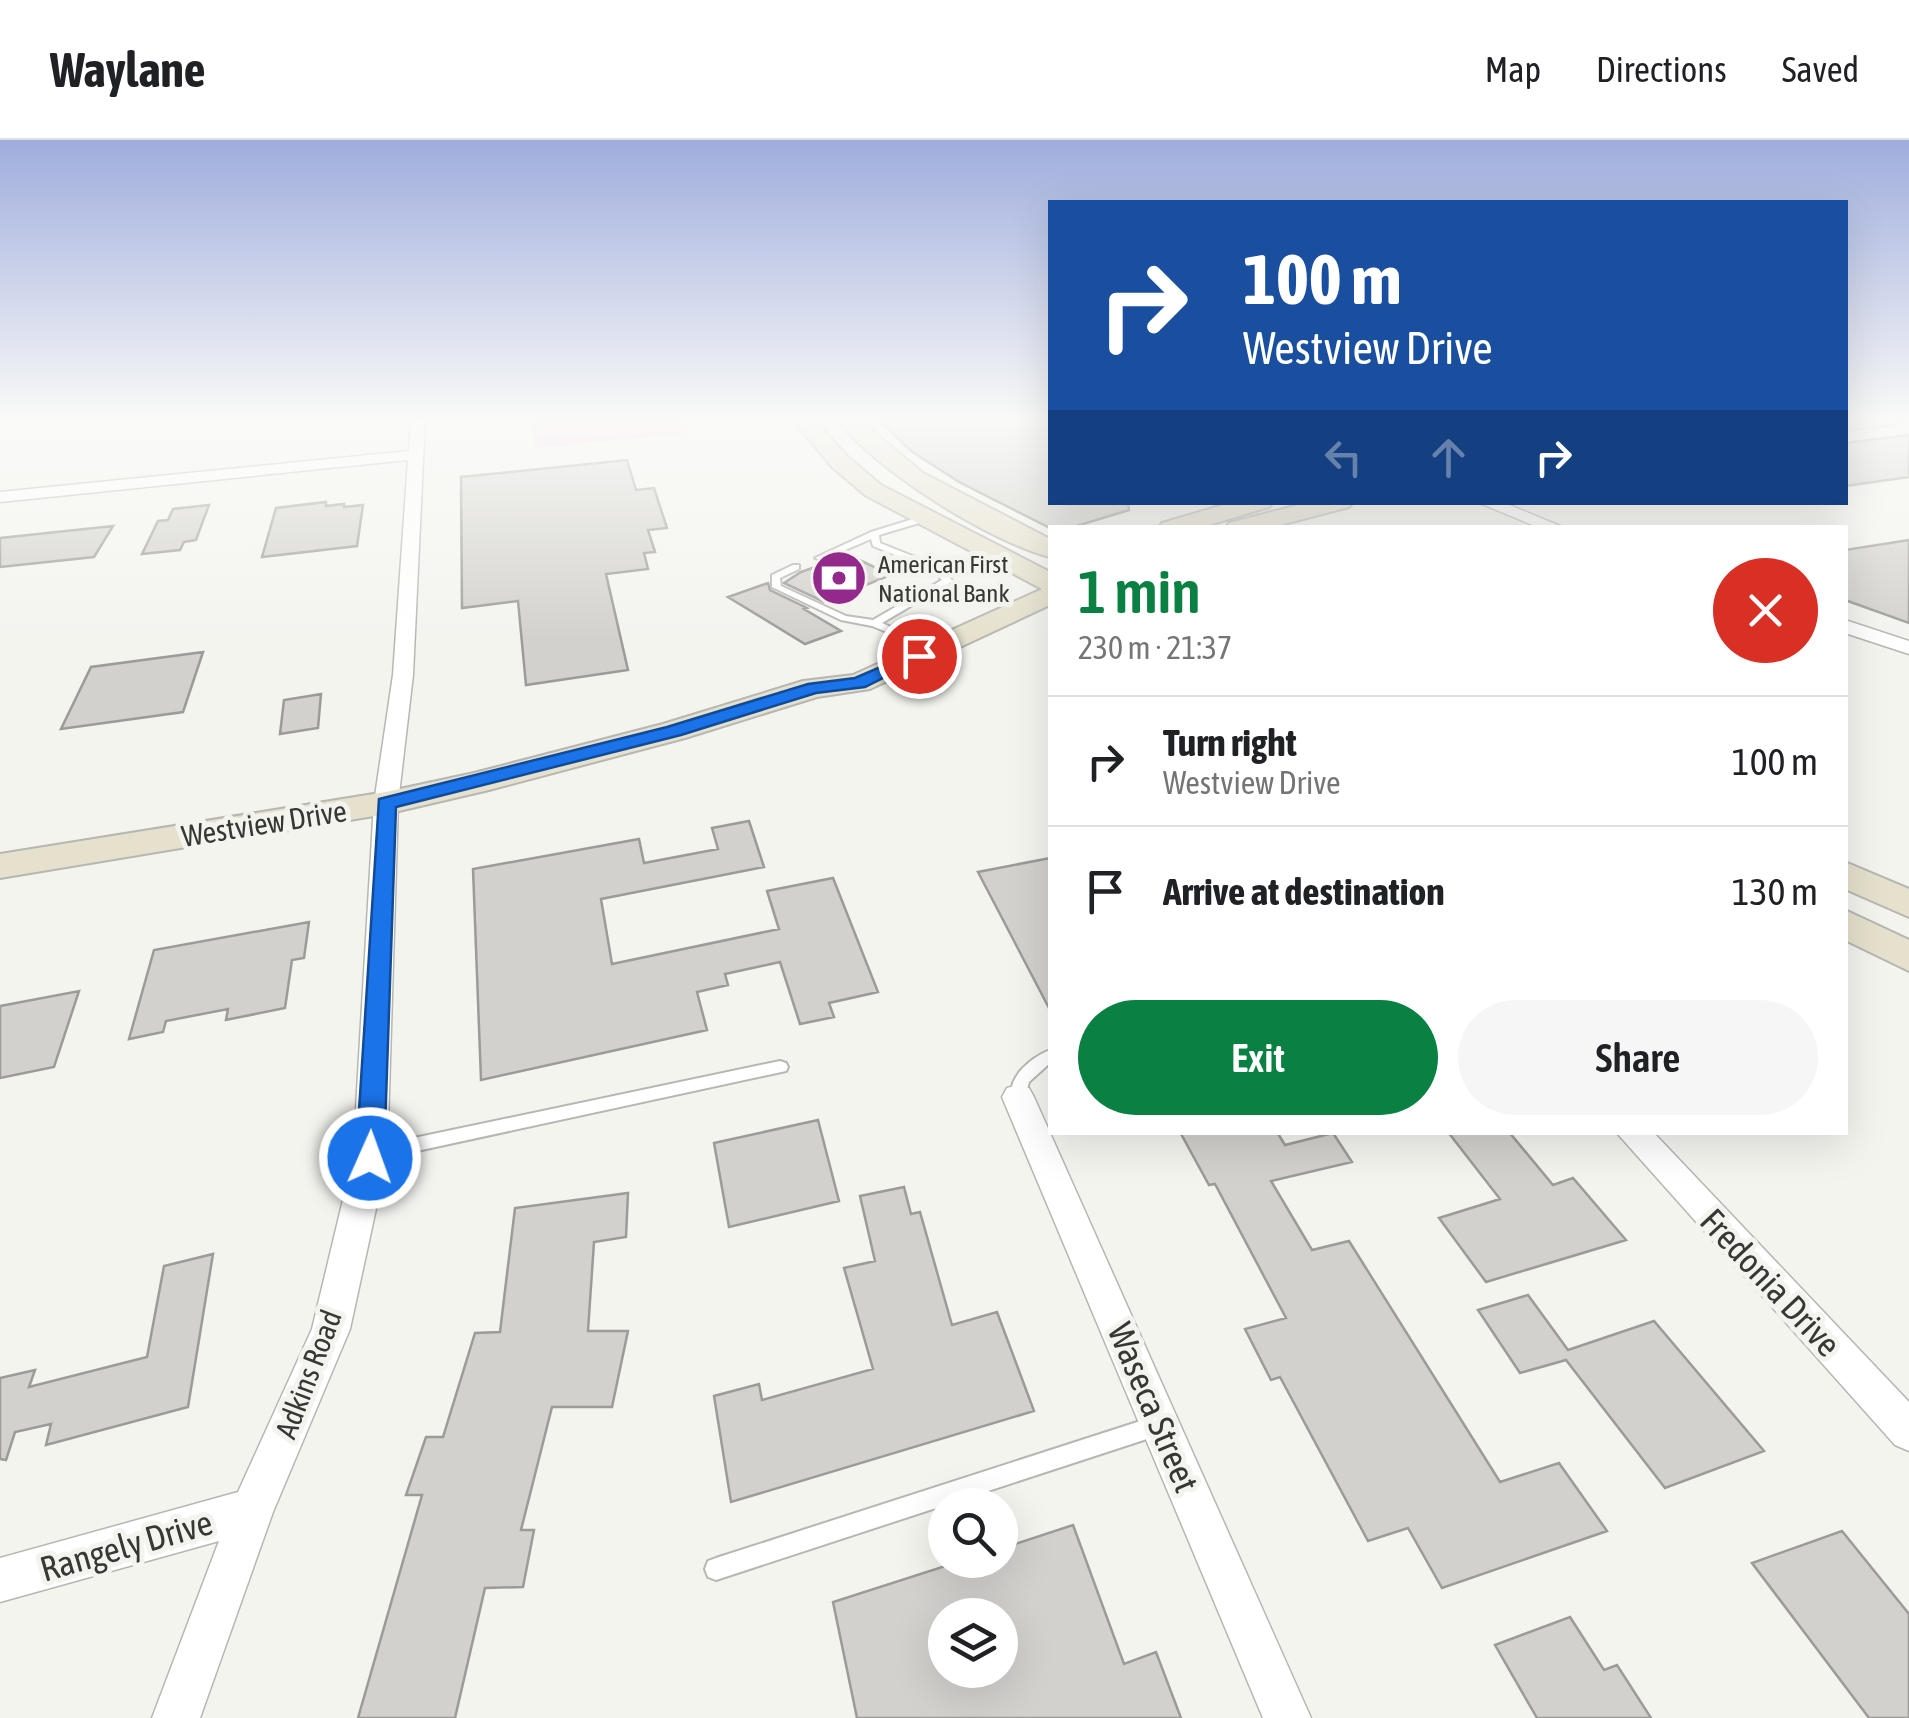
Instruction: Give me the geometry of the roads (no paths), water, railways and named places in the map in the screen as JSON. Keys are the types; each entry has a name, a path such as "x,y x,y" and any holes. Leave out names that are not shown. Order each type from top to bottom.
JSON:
{"main road":[{"path":"876,492 1046,580"},
{"path":"935,492 1048,549"},
{"path":"1182,525 1252,505"},
{"path":"1247,525 1304,506"},
{"name":"Westview Drive","path":"814,688 829,669 902,635 1046,580"},
{"name":"Westview Drive","path":"0,866 386,803 674,731 814,688 858,683 1046,580"},
{"path":"1848,875 1902,901"},
{"path":"1853,927 1902,901"},
{"path":"1853,927 1909,956"}],"street":[{"path":"0,497 52,492"},
{"name":"Adkins Road","path":"176,1718 252,1510 331,1329 370,1154 386,803 404,674 412,492"},
{"path":"1492,505 1549,525"},
{"path":"1848,627 1909,648"},
{"name":"Waseca Street","path":"1018,1097 1288,1718"},
{"name":"Fredonia Drive","path":"1635,1135 1909,1432"},
{"name":"Rangely Drive","path":"0,1580 252,1510"}],"lane":[{"path":"819,558 874,534 926,518"},
{"path":"874,534 876,544 937,569 948,581 874,622"},
{"path":"796,567 775,576 777,587 844,618 874,622 902,635"},
{"path":"1018,1097 1026,1074 1048,1058"},
{"path":"370,1154 780,1067"},
{"path":"716,1570 1162,1424"}],"place":[{"name":"American First National Bank","path":"839,578"}]}
